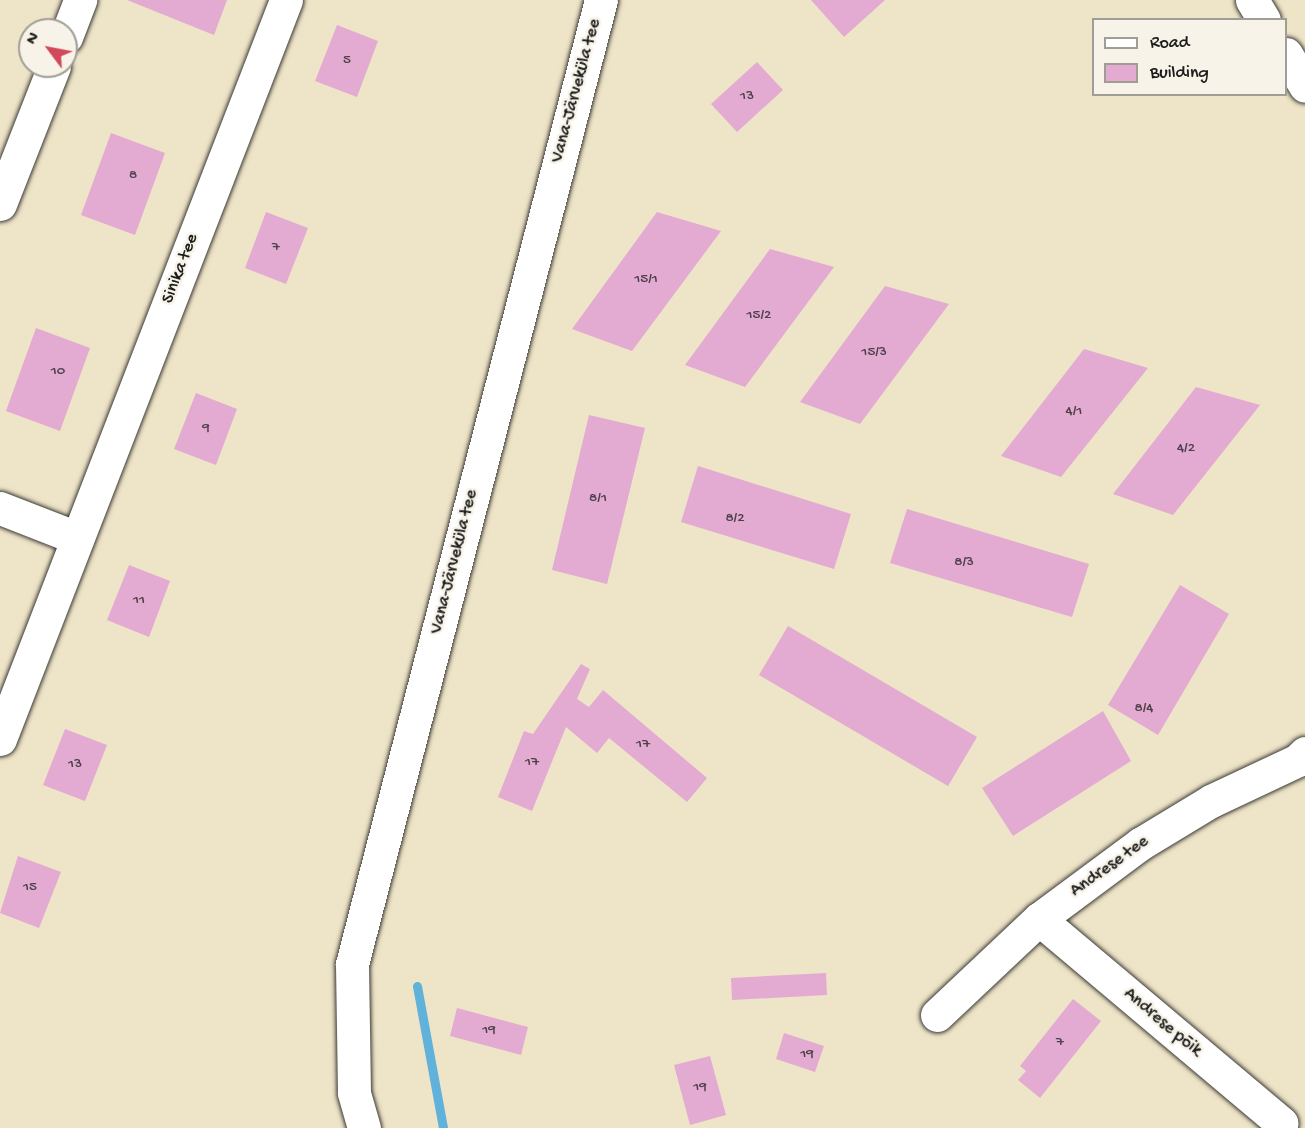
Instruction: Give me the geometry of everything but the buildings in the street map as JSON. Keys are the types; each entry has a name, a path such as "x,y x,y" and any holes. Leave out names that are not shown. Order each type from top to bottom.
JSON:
{"street":[{"path":"74,18 81,0"},
{"name":"Sinika tee","path":"0,738 286,0"},
{"name":"Vana-Järveküla tee","path":"364,1128 354,1092 352,964 601,0"},
{"path":"1252,0 1263,18"},
{"path":"1287,56 1305,86"},
{"path":"0,204 49,78"},
{"path":"0,508 77,538"},
{"name":"Andrese tee","path":"937,1015 1039,919 1140,844 1211,801 1299,760 1305,753"},
{"name":"Andrese põik","path":"1039,919 1281,1123 1278,1128"}],"waterway":[{"path":"417,986 443,1128"}]}
